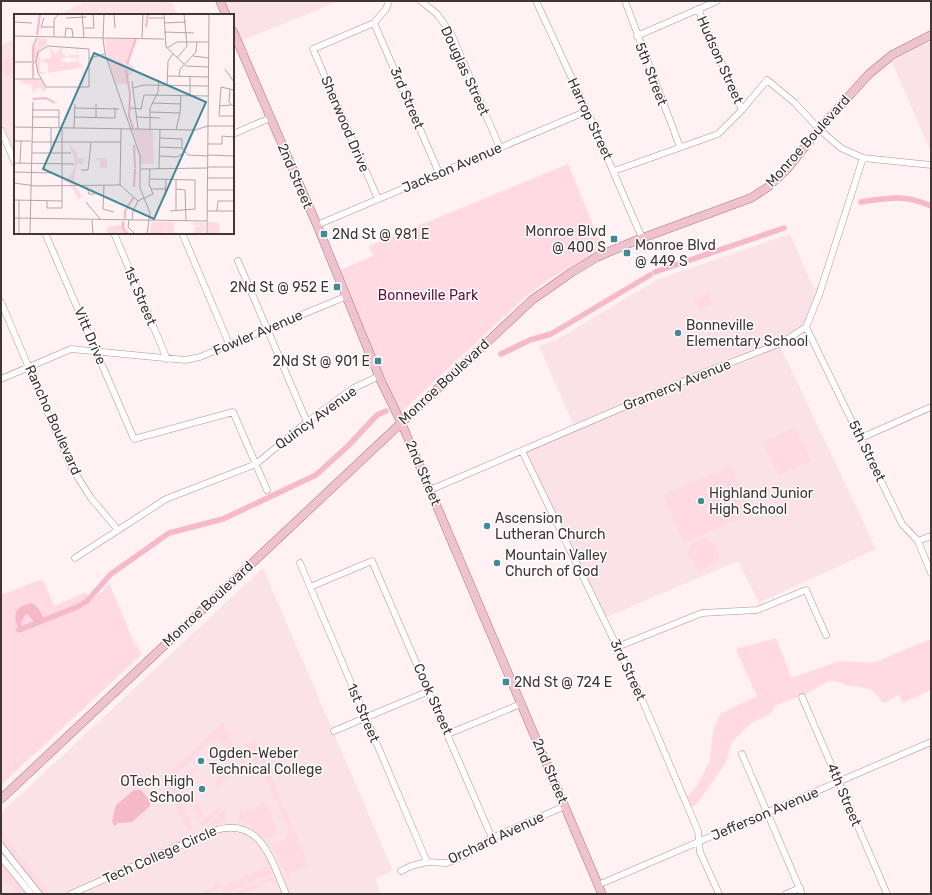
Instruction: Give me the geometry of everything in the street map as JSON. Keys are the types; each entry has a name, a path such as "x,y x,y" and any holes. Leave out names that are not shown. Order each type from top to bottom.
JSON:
{"main road":[{"path":"220,1 226,14"},
{"name":"2nd Street","path":"234,33 347,296 379,376 401,422 602,894"},
{"name":"Monroe Boulevard","path":"1,799 518,312 553,284 597,257 642,238 760,193 780,176 819,129 877,66 900,50 931,35"}],"street":[{"path":"374,23 386,10 389,1"},
{"name":"Douglas Street","path":"421,1 437,14 451,33 500,148"},
{"name":"Harrop Street","path":"536,1 588,111 642,238"},
{"name":"5th Street","path":"625,1 680,147"},
{"path":"637,36 717,1"},
{"name":"Hudson Street","path":"698,9 742,110"},
{"name":"Sherwood Drive","path":"374,23 313,49 378,199"},
{"name":"3rd Street","path":"374,23 439,174"},
{"path":"614,171 718,134 742,110 768,80 795,103 819,129 841,148 863,158 931,165"},
{"name":"Jackson Avenue","path":"317,226 588,111"},
{"path":"234,134 270,118"},
{"path":"1,130 14,161"},
{"path":"806,327 819,295 863,158"},
{"name":"Vitt Drive","path":"45,234 134,439 233,412 256,464"},
{"name":"1st Street","path":"114,234 167,358"},
{"path":"182,234 230,346"},
{"path":"238,260 307,422"},
{"name":"Fowler Avenue","path":"1,379 71,348 97,352 185,360 200,357 230,346 347,296"},
{"name":"Rancho Boulevard","path":"2,306 70,465 91,498 118,530"},
{"name":"5th Street","path":"806,327 830,379 861,438 902,524 918,541 931,573"},
{"name":"Gramercy Avenue","path":"430,490 692,378 781,343 806,327"},
{"name":"Quincy Avenue","path":"76,558 166,499 256,464 307,422 352,389 379,376"},
{"path":"861,438 931,407"},
{"name":"3rd Street","path":"522,451 638,690 698,831 700,852 719,894"},
{"path":"256,464 267,490"},
{"path":"918,541 931,536"},
{"name":"Cook Street","path":"310,587 372,561 492,838"},
{"name":"1st Street","path":"300,564 364,718 427,862"},
{"path":"617,647 702,613 757,610 806,590 826,635"},
{"path":"334,731 429,692"},
{"name":"4th Street","path":"802,697 887,894"},
{"path":"448,734 521,704"},
{"name":"Jefferson Avenue","path":"598,885 931,742"},
{"path":"742,754 801,891 786,894"},
{"name":"Orchard Avenue","path":"401,871 411,866 427,862 446,863 466,855 492,838 564,806"},
{"name":"Tech College Circle","path":"70,894 213,830 232,827 251,832 261,841 286,894"},
{"path":"1,846 39,894"},
{"path":"1,857 31,894"}],"shaded area":[{"path":"86,1 171,1 177,14 61,14"},
{"path":"224,1 339,1 241,41 234,24 234,14 230,14"},
{"path":"14,38 14,151 1,121 1,45"},
{"path":"931,42 931,152 892,62"},
{"name":"Bonneville Elementary School","path":"790,234 813,287 819,289 804,326 574,426 539,346 556,340 656,280"},
{"name":"Highland Junior High School","path":"779,344 876,549 759,603 738,561 604,618 524,452"},
{"name":"Ogden-Weber Technical College","path":"263,568 393,871 375,879 381,894 1,894 1,813"},
{"path":"32,603 38,608 45,620 35,624 28,614 25,615 21,623 23,629 19,630 15,615 16,612 21,607"},
{"path":"134,790 141,790 150,801 150,806 132,822 118,823 115,826 112,822 116,805"}],"green space":[{"path":"14,56 14,73 6,77 1,62"},
{"name":"Bonneville Park","path":"568,164 603,249 549,279 525,297 398,415 338,271 373,256 369,246"},
{"path":"709,294 713,304 699,310 694,300"},
{"path":"793,428 797,430 811,461 778,475 763,441"},
{"path":"731,466 752,513 684,543 663,495"},
{"path":"703,538 714,544 719,554 717,562 700,570 695,568 687,551 693,543"},
{"path":"39,580 44,581 54,606 86,592 89,600 102,592 109,583 133,641 142,654 1,785 1,593 7,593"},
{"path":"776,638 791,678 840,661 873,663 931,639 931,690 903,703 899,695 884,703 872,690 848,686 840,682 829,681 806,694 776,705 770,714 751,723 732,742 725,764 697,804 691,807 687,797 697,786 710,761 713,731 720,714 757,696 736,649"},
{"path":"223,722 235,749 229,751 216,739 214,742 211,741 175,776 175,787 193,829 188,831 163,779"},
{"path":"256,740 309,866 289,874 291,879 289,881 273,845 287,837 287,834 290,832 259,763 255,764 246,744"},
{"path":"242,750 247,761 242,765 232,754"},
{"path":"220,765 226,767 230,773 218,787 213,784 224,773 218,767"},
{"path":"190,769 197,769 190,776 191,779 182,787 181,779"},
{"path":"266,802 279,833 268,839 257,829 239,820 240,809 244,812"},
{"path":"198,804 203,815 199,819 193,808"},
{"path":"221,807 222,809 202,827 200,822"},
{"path":"223,810 227,811 226,822 207,826"},
{"path":"239,823 261,833 266,840 256,833 239,825"},
{"path":"1,831 50,894 43,894 1,842"},
{"path":"194,832 194,837 127,867 125,865"},
{"path":"1,862 27,894 17,894 1,875"},
{"path":"267,862 269,863 273,874 225,894 219,881 220,880 223,886 266,867 265,864"},
{"path":"274,876 277,882 276,884 273,885 272,881 243,894 232,894"},
{"path":"217,882 220,888 206,894 199,894 213,888"}],"waterway":[{"path":"861,202 888,198 904,198 931,206"},
{"path":"655,272 784,228"},
{"path":"501,354 530,340 551,334 650,275"},
{"path":"19,630 77,607 87,601 111,574 169,533 223,519 316,475 348,446 377,415 386,411"}],"place":[{"name":"2Nd St @ 981 E","path":"324,234"},
{"name":"Monroe Blvd @ 400 S","path":"614,239"},
{"name":"Monroe Blvd @ 449 S","path":"627,253"},
{"name":"2Nd St @ 952 E","path":"337,287"},
{"name":"Bonneville Elementary School","path":"678,333"},
{"name":"2Nd St @ 901 E","path":"378,361"},
{"name":"Highland Junior High School","path":"701,501"},
{"name":"Ascension Lutheran Church","path":"487,526"},
{"name":"Mountain Valley Church of God","path":"497,563"},
{"name":"2Nd St @ 724 E","path":"506,682"},
{"name":"Ogden-Weber Technical College","path":"201,761"},
{"name":"OTech High School","path":"202,789"}]}
